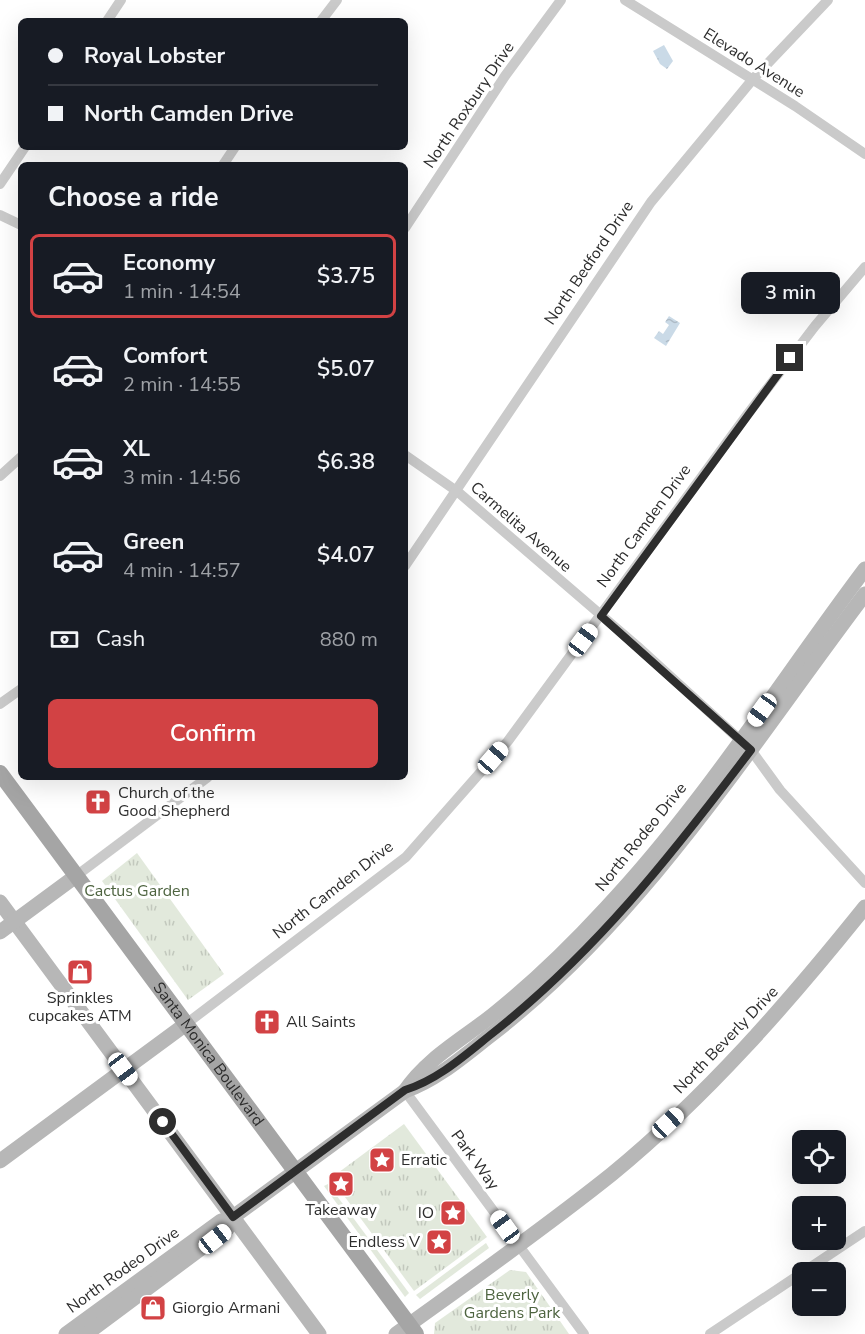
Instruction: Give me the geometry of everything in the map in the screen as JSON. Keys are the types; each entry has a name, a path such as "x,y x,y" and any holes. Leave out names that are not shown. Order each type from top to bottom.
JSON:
{"main road":[{"name":"Santa Monica Boulevard","path":"0,773 295,1171 407,1331"}],"street":[{"path":"109,18 121,0"},
{"path":"323,18 337,0"},
{"name":"North Roxbury Drive","path":"408,223 505,76 561,0"},
{"name":"Elevado Avenue","path":"625,0 753,79 865,153"},
{"name":"North Bedford Drive","path":"408,562 458,492 651,202 753,79 828,0"},
{"path":"0,184 23,150"},
{"path":"0,215 18,224"},
{"name":"North Camden Drive","path":"0,1161 186,1024 406,857 508,741 747,415 815,326 865,267"},
{"name":"Carmelita Avenue","path":"408,457 458,492 745,745 780,790 865,884"},
{"path":"0,476 18,460"},
{"name":"North Rodeo Drive","path":"745,745 865,569"},
{"name":"North Rodeo Drive","path":"66,1334 221,1221 233,1217 405,1090 423,1068 523,990 600,915 659,847 745,745 865,594"},
{"path":"0,704 18,690"},
{"path":"0,932 203,780"},
{"path":"0,902 319,1334"},
{"name":"North Beverly Drive","path":"407,1331 611,1174 712,1082 780,1011 865,907"},
{"name":"Park Way","path":"405,1090 584,1334"},
{"name":"North Rodeo Drive","path":"86,1334 227,1229 233,1217"},
{"path":"710,1334 865,1231"}],"green space":[{"name":"Cactus Garden","path":"137,853 224,974 188,1000 102,881"},
{"path":"404,1124 487,1237 414,1291 331,1178"},
{"path":"328,1184 409,1293 405,1297 324,1186"},
{"path":"486,1243 489,1248 420,1299 416,1295"},
{"name":"Beverly Gardens Park","path":"510,1270 526,1272 569,1334 434,1334 435,1323"}],"water":[{"path":"664,45 673,61 667,69 660,64 653,51"},
{"path":"669,316 680,323 666,346 654,338 659,331 663,334 669,325 665,322"}],"place":[{"name":"Church of the Good Shepherd","path":"98,802"},
{"name":"Sprinkles cupcakes ATM","path":"80,972"},
{"name":"All Saints","path":"267,1022"},
{"name":"Erratic","path":"382,1160"},
{"name":"Takeaway","path":"341,1184"},
{"name":"IO","path":"453,1213"},
{"name":"Endless V","path":"439,1242"},
{"name":"Giorgio Armani","path":"153,1308"}],"route":[{"path":"163,1122 233,1217 405,1090 430,1080 502,1026 561,975 645,887 751,750 601,616 790,358"}]}
